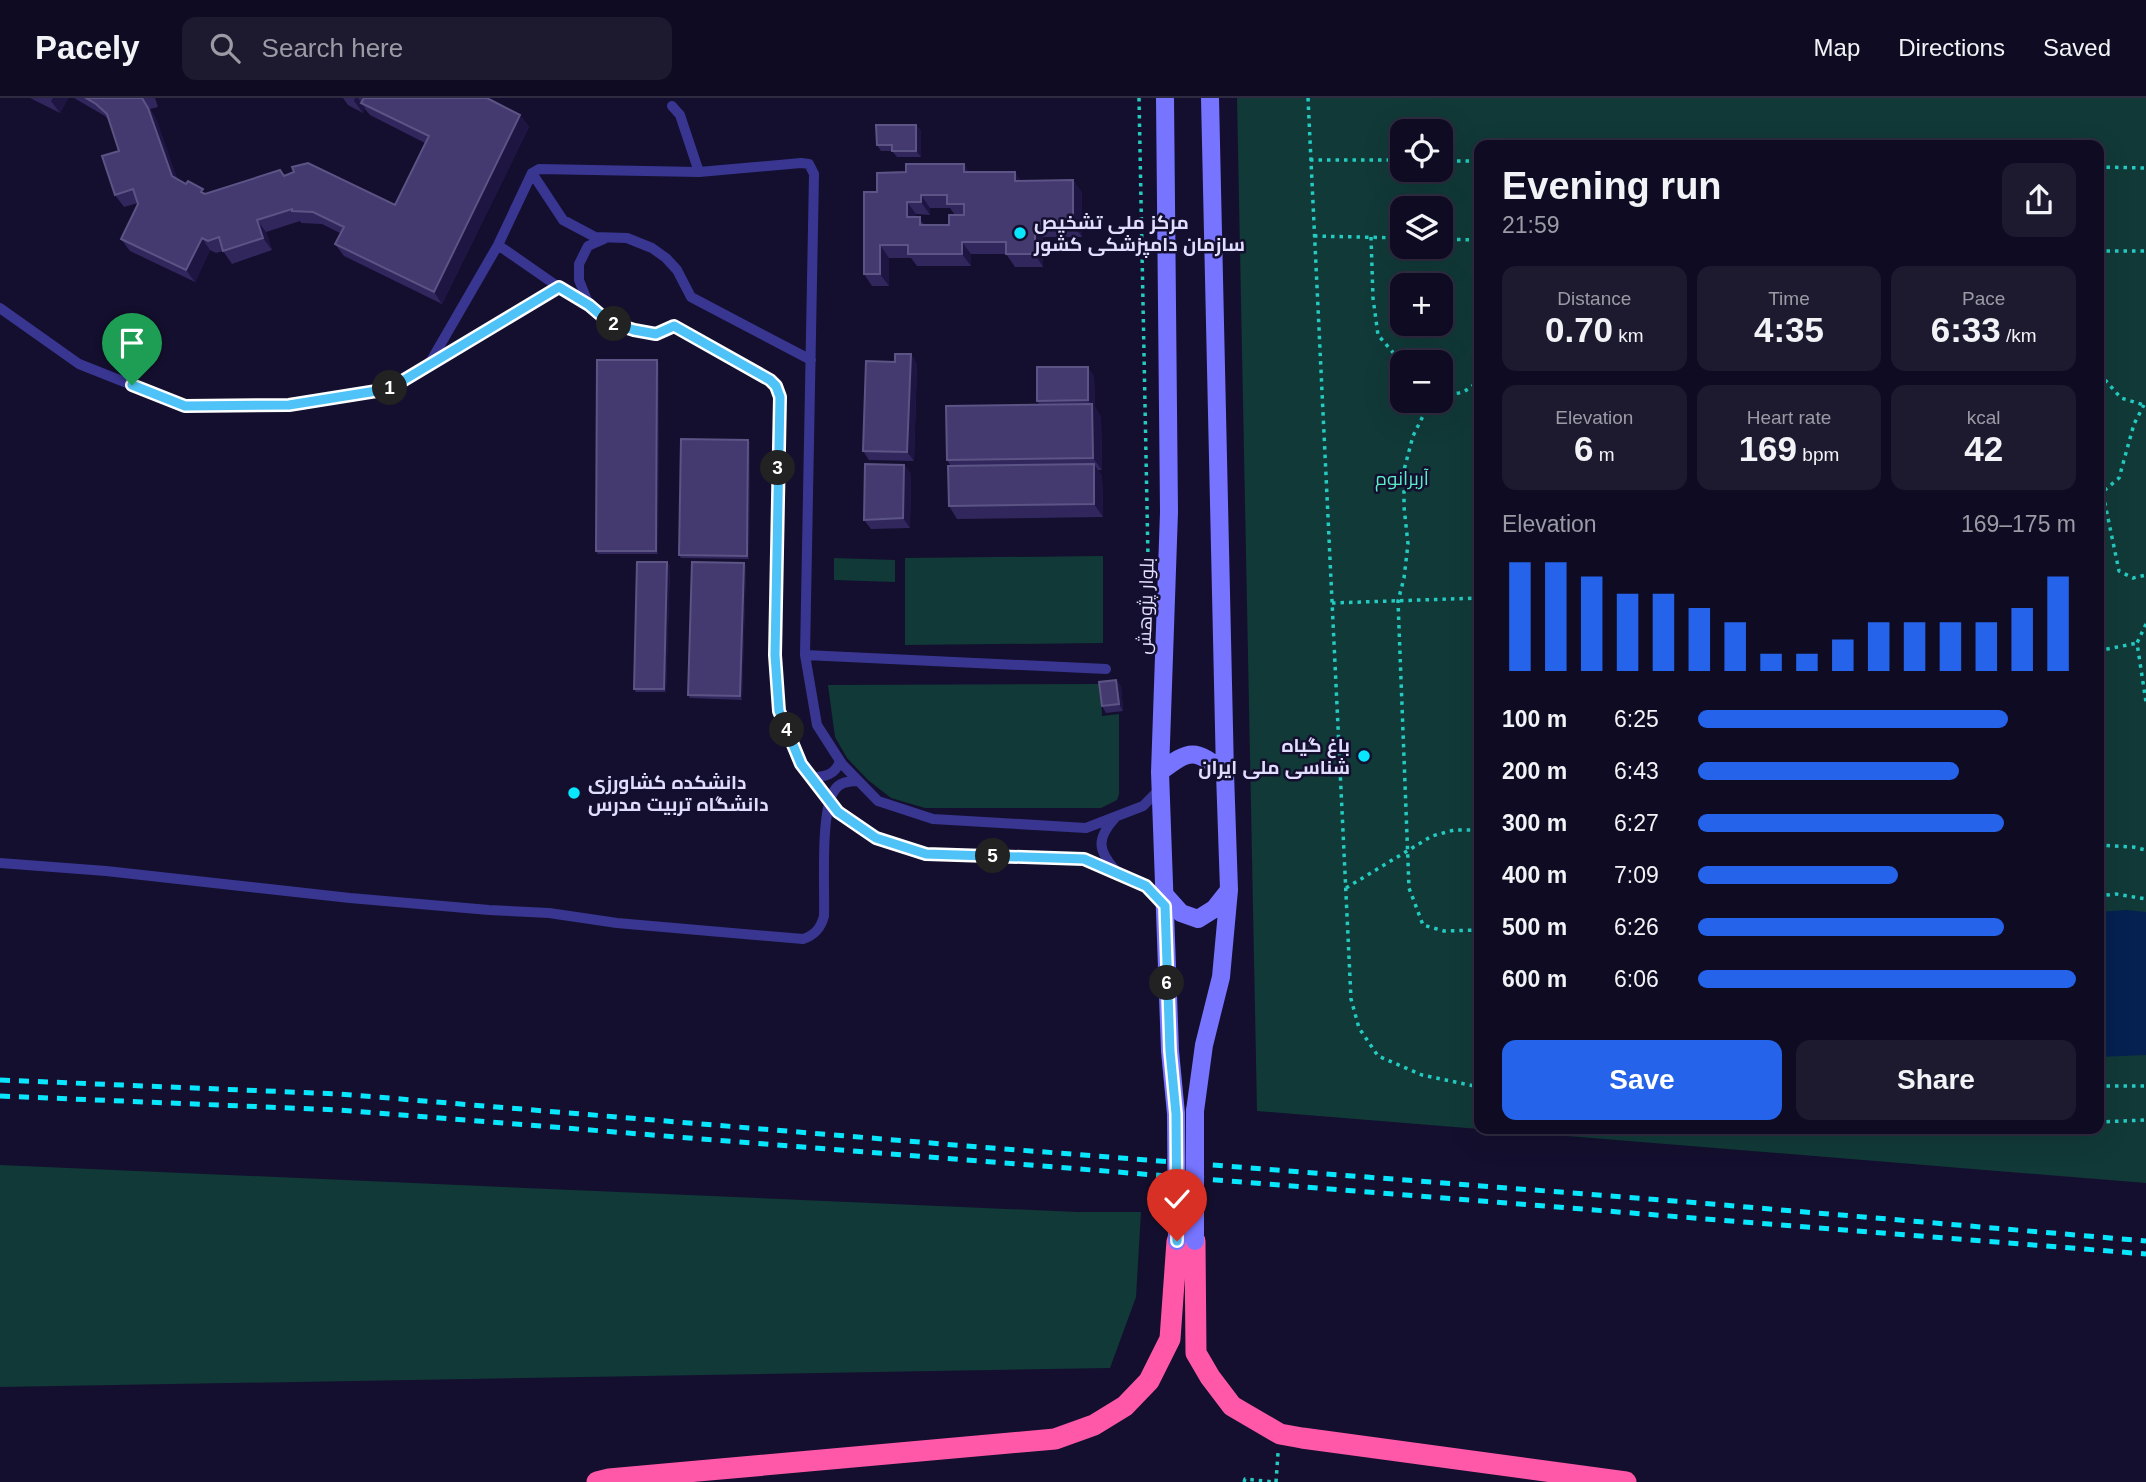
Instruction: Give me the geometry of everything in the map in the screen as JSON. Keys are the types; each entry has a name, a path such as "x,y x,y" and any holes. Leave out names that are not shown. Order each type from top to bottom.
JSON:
{"highway":[{"path":"1186,1241 1196,1353 1232,1406 1280,1434 1626,1482"},
{"path":"597,1482 1055,1439 1094,1425 1125,1406 1149,1381 1170,1339 1186,1241"}],"street":[{"name":"بلوار پژوهش","path":"1165,98 1169,512 1161,780 1170,1051 1186,1241"},
{"path":"1186,1241 1195,1111 1204,1045 1221,977 1229,890 1209,98"},
{"path":"1161,780 1179,758 1192,754 1206,757 1224,773"},
{"path":"1164,900 1181,913 1198,919 1214,909 1229,890"}],"lane":[{"path":"673,106 680,116 699,172"},
{"path":"428,366 498,246 532,173 539,169 699,172 808,164 814,174 805,655 817,725 839,761 878,801 933,819 1086,828 1143,806 1161,780"},
{"path":"532,173 563,220 595,237 627,239 652,248 677,270 691,297 811,360"},
{"path":"589,305 579,280 579,264 587,246 604,239"},
{"path":"498,246 589,305 609,322 656,334 674,326 770,380 776,386 780,397 775,655 779,711 801,764 838,812 876,838 926,854 1084,859 1146,886 1164,900"},
{"path":"0,308 79,365 185,406 289,405 389,389 559,287"},
{"path":"805,655 1106,669"},
{"path":"811,777 827,776 837,769 839,761"},
{"path":"0,863 803,939 816,932 824,916 825,830 830,802 839,785 847,781 858,781"},
{"path":"1116,816 1105,829 1101,840 1103,854 1118,873"}],"path":[{"path":"1139,98 1148,559"},
{"path":"1308,98 1351,999 1359,1028 1378,1056 1422,1075 1474,1086"},
{"path":"1310,160 1390,160"},
{"path":"1453,161 1474,161"},
{"path":"2104,167 2146,168"},
{"path":"1314,236 1390,238"},
{"path":"1371,237 1373,298 1378,335 1391,350"},
{"path":"1453,239 1474,240"},
{"path":"2104,251 2146,251"},
{"path":"2104,379 2121,398 2145,405 2132,431 2119,478 2104,492"},
{"path":"1453,393 1463,393 1474,385"},
{"path":"1424,413 1413,436 1404,470 1408,544 1405,578 1398,601 1409,888 1423,925 1444,931 1474,930"},
{"path":"2104,508 2119,571 2133,578 2146,575"},
{"path":"1332,603 1474,598"},
{"path":"2146,624 2137,643 2146,702"},
{"path":"2104,650 2137,643"},
{"path":"1345,888 1432,836 1454,830 1474,830"},
{"path":"2104,845 2146,850"},
{"path":"2104,895 2116,894 2146,899"},
{"path":"2104,1086 2146,1086"},
{"path":"2104,1122 2146,1120"},
{"path":"1245,1480 1275,1482 1280,1434"}],"green space":[{"name":"باغ گیاه‌ شناسی ملی ایران","path":"1237,98 2146,98 2146,1183 1543,1134 2104,1134 2104,140 1474,140 1474,1129 1257,1111"},
{"path":"1103,556 1103,643 905,645 905,558"},
{"path":"834,558 895,560 895,582 834,580"},
{"path":"1100,684 1102,716 1119,714 1119,794 1117,800 1101,808 925,808 891,798 868,780 847,758 835,737 828,685"},
{"path":"0,1165 1077,1212 1141,1212 1136,1297 1110,1368 0,1387"}],"water":[{"path":"2104,912 2146,912 2146,1055 2104,1057"}],"building":[{"path":"86,98 142,98 172,176 203,189 201,192 205,194 280,170 284,176 294,172 292,167 308,163 395,205 429,136 361,103 364,98 487,98 520,115 434,292 335,244 344,227 313,212 292,209 257,220 263,238 223,251 219,237 208,241 202,238 186,270 121,239 138,204 133,189 115,195 102,156 119,151 107,114"},
{"path":"876,125 916,125 916,151 892,151 892,145 877,145"},
{"name":"مرکز ملی تشخیص سازمان دامپزشکی کشور","path":"906,164 964,164 964,172 1015,172 1015,181 1073,180 1073,224 1035,224 1035,254 1006,254 1006,242 962,242 962,254 908,254 908,245 880,245 880,274 864,274 864,192 877,192 877,173 906,172","holes":["921,195 947,195 947,204 964,204 964,215 949,215 949,225 920,225 920,217 907,217 907,202 921,202"]},
{"path":"895,354 911,354 907,452 863,451 866,361 895,362"},
{"path":"597,360 657,360 656,551 596,551"},
{"path":"1037,367 1088,367 1088,400 1037,401"},
{"path":"1092,404 1093,458 947,460 946,406"},
{"path":"681,439 748,440 747,556 679,555"},
{"path":"865,464 904,465 903,518 864,520"},
{"path":"1094,464 1094,504 949,506 948,466"},
{"path":"637,562 667,562 664,689 634,689"},
{"path":"692,562 744,563 740,696 688,695"},
{"path":"1116,680 1119,704 1102,706 1099,682"}],"railway":[{"path":"0,1080 340,1094 2146,1241"},
{"path":"0,1096 339,1110 2146,1254"}],"place":[{"name":"مرکز ملی تشخیص سازمان دامپزشکی کشور","path":"1020,233"},
{"name":"باغ گیاه‌ شناسی ملی ایران","path":"1364,756"},
{"name":"دانشکده کشاورزی دانشگاه تربیت مدرس","path":"574,793"}],"route":[{"path":"132,385 185,406 289,405 389,389 559,287 589,305 609,322 656,334 674,326 770,380 776,386 780,397 775,655 779,711 801,764 838,812 876,838 926,854 1084,859 1146,886 1165,906 1170,1051 1176,1114 1177,1241"}],"park label":[{"name":"آربرانوم","path":"1402,478"}]}
